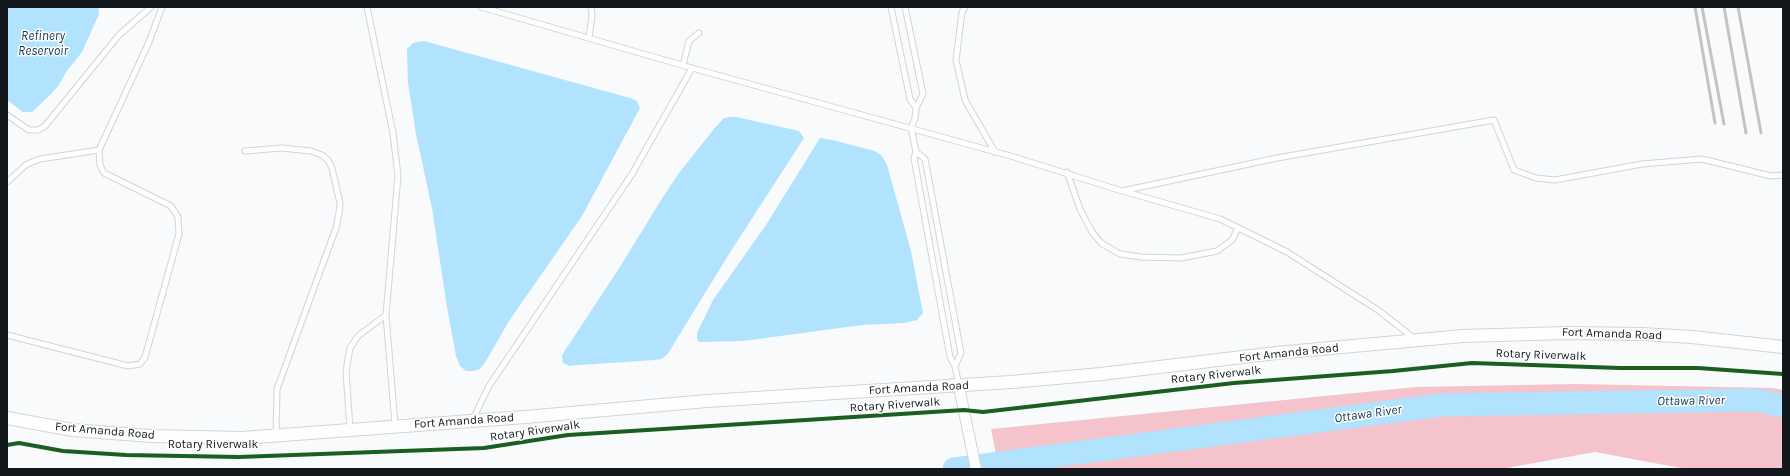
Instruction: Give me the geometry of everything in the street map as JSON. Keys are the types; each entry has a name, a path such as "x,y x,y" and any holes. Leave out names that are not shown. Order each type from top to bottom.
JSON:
{"street":[{"name":"Fort Amanda Road","path":"7,418 73,430 151,436 242,438 707,401 959,387 1101,374 1276,354 1470,336 1575,333 1692,337 1783,347"},
{"path":"959,387 976,469"}],"lane":[{"path":"7,115 29,130 38,130 45,126 119,35 151,7"},
{"path":"7,335 128,366 140,364 144,357 180,234 178,217 171,206 104,173 100,165 99,150 146,49 162,7"},
{"path":"367,7 392,133 398,176 386,315 395,425"},
{"path":"481,7 692,68 1067,172 1122,191 1220,219 1293,256 1378,310 1417,340"},
{"path":"588,38 592,15 591,7"},
{"path":"890,7 910,99 916,108"},
{"path":"906,7 923,94 916,108 915,118 911,128 916,152 914,158 945,334 950,357 956,366 959,387"},
{"path":"966,7 962,12 956,60 965,100 995,152"},
{"path":"683,65 689,41 699,33"},
{"path":"472,420 490,386 632,174 692,68"},
{"path":"1122,191 1277,158 1494,120 1514,170 1536,178 1555,180 1642,164 1702,159 1771,176 1783,175"},
{"path":"245,151 281,148 311,151 322,155 328,160 332,168 340,203 340,213 336,228 277,389 276,435"},
{"path":"7,182 27,164 99,150"},
{"path":"916,152 926,159 961,353 956,366"},
{"path":"1067,172 1080,209 1092,232 1101,243 1120,254 1141,258 1181,258 1217,251 1232,240 1238,228"},
{"path":"350,429 346,371 350,348 358,336 386,315"}],"shaded area":[{"path":"1575,384 1772,388 1783,390 1783,469 1686,469 1595,452 1501,469 999,469 991,429 1416,387"}],"water":[{"name":"Refinery Reservoir","path":"7,7 98,7 99,14 82,52 66,72 59,85 32,112 23,112 7,100"},
{"path":"424,41 630,98 637,101 640,108 582,216 509,321 486,361 480,369 473,371 466,371 460,366 456,356 432,208 416,134 408,83 407,49 413,43"},
{"path":"736,117 799,131 804,138 729,254 667,355 661,359 655,360 569,366 563,363 562,355 679,173 714,129 724,118"},
{"path":"820,138 875,151 882,156 887,165 911,251 923,313 917,320 904,323 862,325 743,341 699,342 697,339 697,333 713,300 766,225"}],"waterway":[{"name":"Ottawa River","path":"954,469 1441,405 1756,400 1783,406"}],"railway":[{"path":"1695,7 1715,123"},
{"path":"1702,7 1724,124"},
{"path":"1724,7 1746,133"},
{"path":"1738,7 1761,133"}],"cycle path":[{"name":"Rotary Riverwalk","path":"7,445 19,443 63,451 126,455 239,457 484,448 568,435 964,410 983,412 1234,383 1393,371 1472,363 1620,368 1698,368 1783,374"}]}
